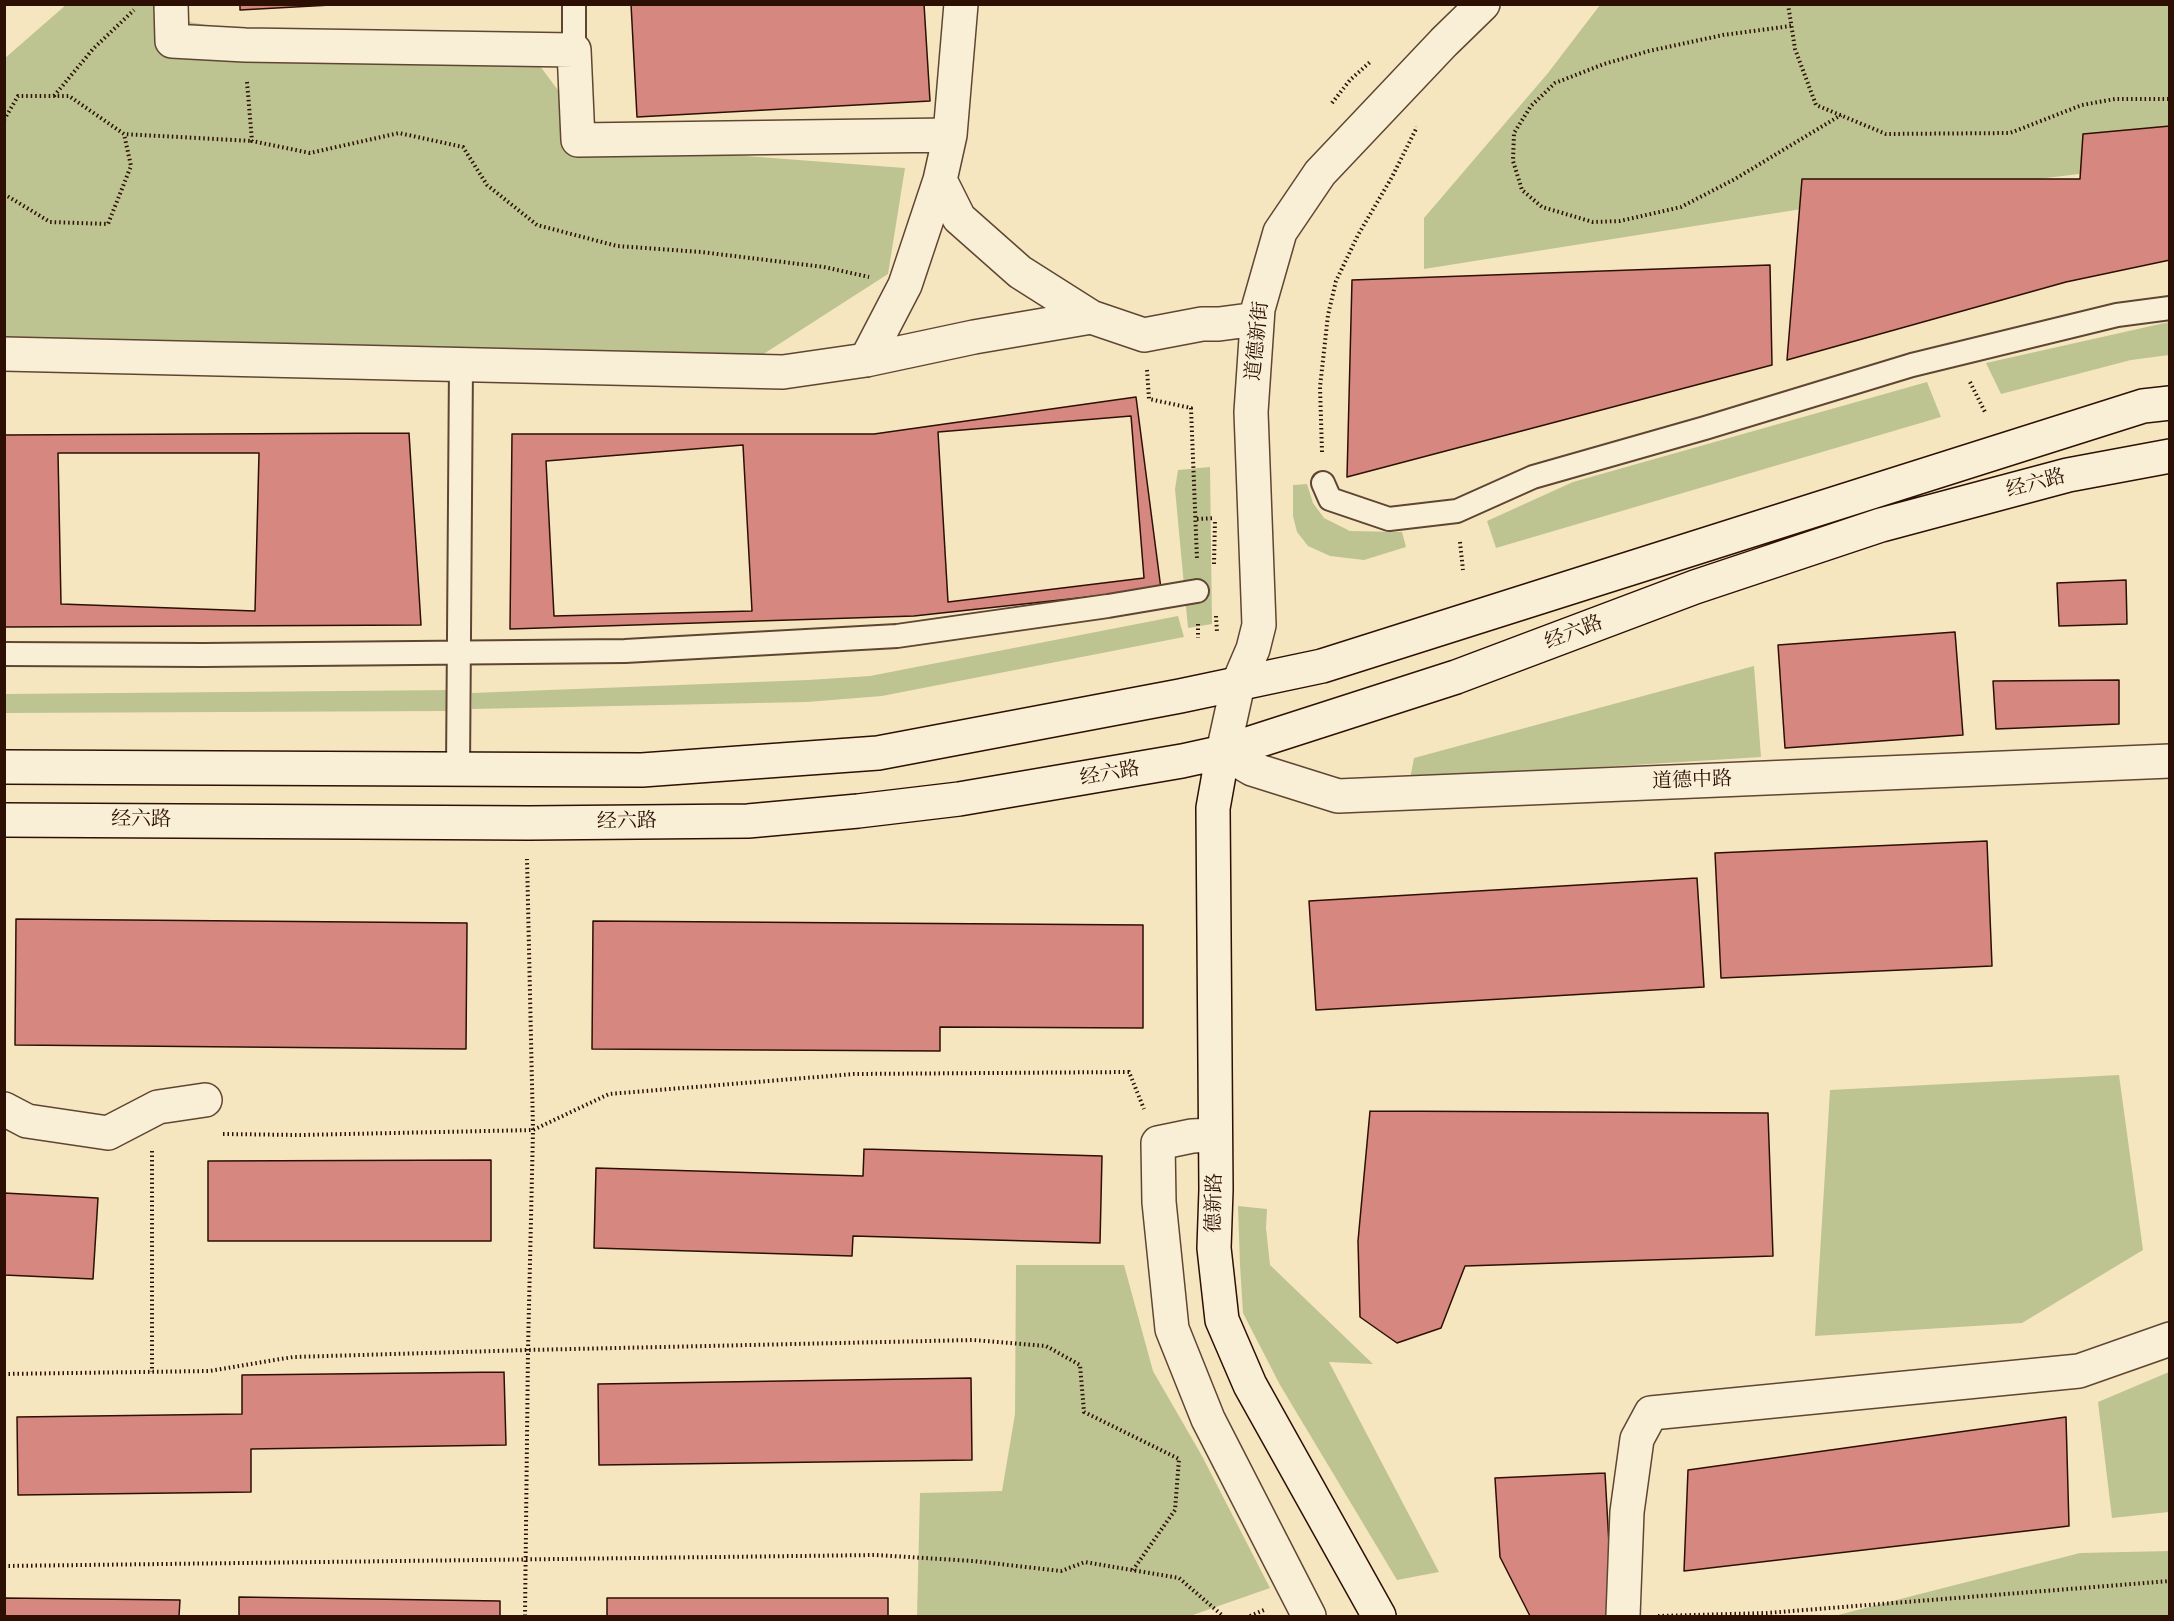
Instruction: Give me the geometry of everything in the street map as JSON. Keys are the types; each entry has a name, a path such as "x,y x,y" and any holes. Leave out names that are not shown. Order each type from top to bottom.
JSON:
{"street":[{"path":"171,4 172,41 245,45 574,50 578,140 950,135"},
{"path":"866,360 905,285 940,180 950,135 961,4"},
{"name":"道德新街","path":"1223,752 1238,684 1253,649 1259,625 1251,412 1257,319 1280,232 1320,173 1483,4"},
{"path":"940,180 959,218 1020,272 1091,317 1144,335 1202,324 1257,319"},
{"path":"4,354 783,372 866,360 974,337 1091,317"},
{"name":"经六路","path":"4,767 642,771 878,753 1322,666 2143,406 2169,403"},
{"name":"经六路","path":"4,820 529,823 748,820 858,812 959,799 1223,752 1456,678 1695,587 1881,525 2068,475 2169,456"},
{"name":"道德中路","path":"1223,752 1252,769 1338,796 2169,761"},
{"name":"德新路","path":"1223,752 1213,808 1214,1248 1222,1320 1250,1385 1379,1617"},
{"path":"4,1109 27,1121 108,1133 158,1107 205,1100"},
{"path":"1215,1135 1192,1136 1158,1143 1159,1202 1172,1329 1208,1419 1309,1617"},
{"path":"1623,1617 1627,1512 1637,1439 1651,1413 2079,1371 2169,1339"}],"lane":[{"path":"574,4 574,50"},
{"path":"1323,483 1330,499 1389,519 1457,511 1533,477 1912,365 2117,315 2169,308"},
{"path":"458,770 462,364"},
{"path":"4,654 203,655 626,651 897,636 1197,591"}],"path":[{"path":"54,96 93,49 141,4"},
{"path":"1788,4 1795,49 1816,105 1886,134 2010,133 2082,105 2115,99 2169,99"},
{"path":"1791,26 1723,35 1649,51 1604,64 1556,83 1531,106 1514,133 1512,160 1522,190 1542,207 1593,222 1620,221 1671,210 1735,179 1841,115"},
{"path":"245,45 252,141"},
{"path":"4,120 18,96 69,96 124,134 252,141 310,153 399,133 463,147 487,185 537,225 617,246 701,252 824,267 905,285"},
{"path":"1323,483 1320,387 1328,315 1336,281 1358,235 1392,177 1419,124"},
{"path":"4,194 50,222 108,224 131,166 124,134"},
{"path":"1144,335 1149,399 1191,408 1197,519 1198,638"},
{"path":"1197,519 1215,518"},
{"path":"525,1617 533,1130 527,849"},
{"path":"220,1134 300,1135 533,1130 609,1094 854,1074 1129,1072 1158,1143"},
{"path":"152,1145 152,1372"},
{"path":"4,1374 210,1371 293,1357 528,1350 973,1340 1046,1346 1080,1365 1084,1412 1179,1459 1175,1510 1133,1570"},
{"path":"4,1566 876,1555 973,1561 1061,1571 1085,1563 1179,1578 1223,1617"},
{"path":"1658,1617 1768,1615 2169,1581"}],"green space":[{"path":"67,4 188,5 189,22 405,58 534,58 599,145 905,168 888,274 762,355 5,367 4,59"},
{"path":"1600,5 2169,5 2169,163 1833,204 1424,269 1424,218 1548,73"},
{"path":"2169,322 2169,355 2131,360 2001,394 1986,363"},
{"path":"1927,382 1941,417 1496,548 1487,521 1573,482"},
{"path":"1210,467 1212,624 1188,628 1175,489 1178,470"},
{"path":"1307,484 1313,503 1324,518 1350,531 1402,532 1406,547 1364,560 1330,556 1308,546 1297,532 1293,516 1293,485"},
{"path":"1178,616 1184,637 882,696 807,702 472,709 472,693 870,676"},
{"path":"1754,666 1761,757 1410,779 1414,758"},
{"path":"453,690 452,711 5,713 4,694"},
{"path":"2119,1075 2143,1250 2022,1323 1815,1336 1830,1090"},
{"path":"1238,1206 1267,1209 1266,1228 1270,1265 1373,1364 1329,1362 1439,1572 1397,1580 1280,1385 1243,1313"},
{"path":"1016,1265 1124,1265 1153,1371 1202,1456 1270,1588 1190,1616 917,1616 920,1493 1002,1491 1015,1414"},
{"path":"2169,1372 2169,1512 2112,1518 2098,1402"},
{"path":"2169,1551 2169,1616 1834,1616 2080,1553"}],"building":[{"path":"240,4 349,4 240,10"},
{"path":"631,4 924,4 930,101 637,117"},
{"path":"2170,126 2170,260 2066,282 1787,360 1802,179 2080,179 2083,134"},
{"path":"1770,265 1772,365 1347,477 1352,280"},
{"path":"1136,397 1161,589 914,616 510,629 512,434 874,434"},
{"path":"1131,416 1144,578 948,602 938,432"},
{"path":"409,433 421,625 4,627 4,435"},
{"path":"743,445 752,611 554,616 546,461"},
{"path":"58,453 259,453 255,611 61,604"},
{"path":"2126,580 2127,624 2059,626 2057,583"},
{"path":"1955,632 1963,735 1785,748 1778,645"},
{"path":"2119,680 2119,724 1996,729 1993,681"},
{"path":"1987,841 1992,966 1721,978 1715,853"},
{"path":"1697,878 1704,987 1316,1010 1309,901"},
{"path":"16,919 467,923 466,1049 15,1045"},
{"path":"593,921 1143,925 1143,1028 940,1027 940,1051 592,1049"},
{"path":"1370,1111 1768,1113 1773,1256 1465,1266 1441,1328 1397,1343 1360,1317 1358,1241"},
{"path":"864,1149 1102,1156 1100,1243 853,1236 852,1256 594,1248 596,1168 863,1176"},
{"path":"491,1160 491,1241 208,1241 208,1161"},
{"path":"4,1193 98,1198 93,1279 4,1275"},
{"path":"504,1372 506,1445 251,1449 251,1492 18,1495 17,1417 242,1414 242,1375"},
{"path":"971,1378 972,1460 599,1465 598,1384"},
{"path":"2066,1417 2069,1526 1684,1571 1688,1470"},
{"path":"1605,1473 1613,1616 1530,1616 1500,1557 1495,1478"},
{"path":"239,1597 500,1601 500,1616 239,1616"},
{"path":"4,1598 180,1600 179,1616 4,1616"},
{"path":"607,1598 888,1598 888,1616 607,1616"}]}
